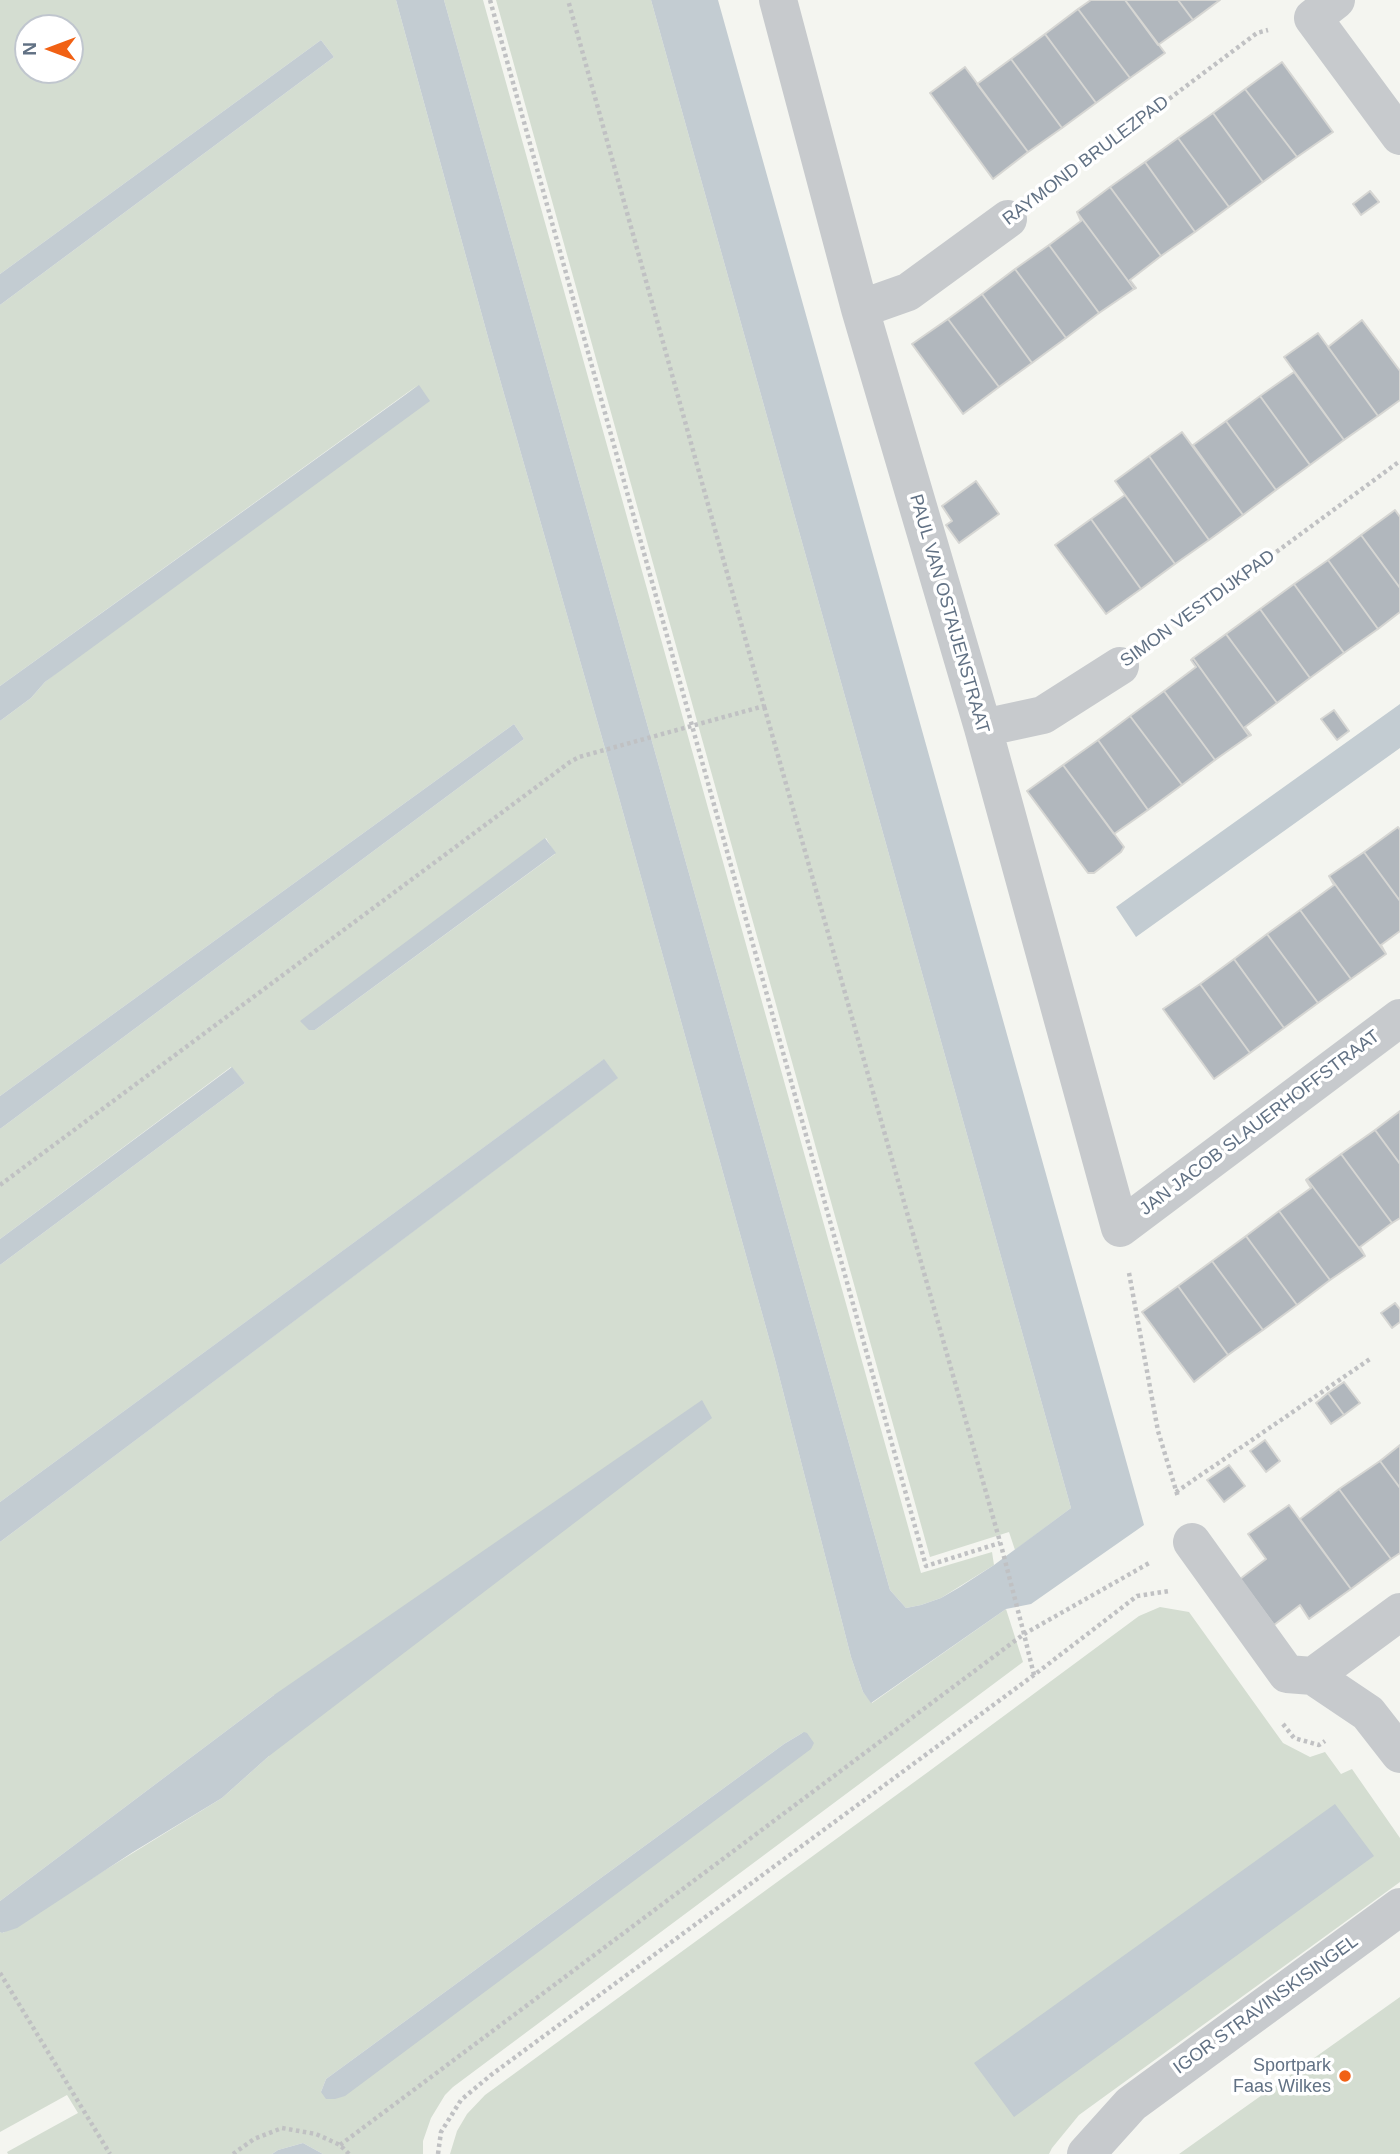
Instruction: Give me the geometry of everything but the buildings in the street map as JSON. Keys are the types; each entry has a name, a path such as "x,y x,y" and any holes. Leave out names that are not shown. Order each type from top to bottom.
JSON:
{"street":[{"name":"PAUL VAN OSTAIJENSTRAAT","path":"778,0 860,309 983,728 1120,1228"},
{"path":"1324,9 1400,136"},
{"name":"RAYMOND BRULEZPAD","path":"860,309 908,292 1008,219"},
{"name":"SIMON VESTDIJKPAD","path":"983,728 1043,715 1120,666"},
{"name":"JAN JACOB SLAUERHOFFSTRAAT","path":"1120,1228 1400,1018"},
{"path":"1192,1542 1287,1674 1313,1676 1368,1713 1400,1754"},
{"path":"1313,1676 1400,1612"},
{"name":"IGOR STRAVINSKISINGEL","path":"1086,2154 1131,2104 1400,1906"}],"path":[{"path":"490,0 926,1566 1001,1546"},
{"path":"568,0 1001,1546 1034,1675"},
{"name":"RAYMOND BRULEZPAD","path":"1008,219 1257,33 1324,9"},
{"name":"SIMON VESTDIJKPAD","path":"1120,666 1400,461"},
{"path":"0,1185 579,757 764,706"},
{"path":"340,2145 1024,1634 1138,1569 1192,1542 1158,1431 1120,1228"},
{"path":"1176,1492 1370,1359"},
{"path":"438,2154 440,2132 461,2100 491,2075 1034,1675 1137,1596 1171,1590"},
{"path":"1279,1717 1294,1738 1319,1745 1368,1713"},
{"path":"0,1973 110,2154"},
{"path":"233,2154 254,2139 282,2128 316,2134 340,2145 349,2154"}],"shaded area":[{"path":"0,0 396,0 775,1360 851,1657 863,1692 872,1703 1006,1609 1023,1662 453,2087 431,2118 423,2141 423,2154 323,2154 303,2143 272,2154 8,2154 7,2152 78,2113 67,2095 0,2132 0,1932 3,1933 222,1798 269,1756 274,1695 0,1901 0,1542 617,1078 603,1060 0,1502 0,1265 245,1083 231,1067 0,1239 0,1129 524,739 514,724 0,1096 0,721 31,698 45,682 418,385 0,686 0,305 334,57 321,40 0,274","holes":["546,838 555,854 315,1030 309,1030","804,1732 321,2092 326,2079"]},
{"path":"396,0 444,0 890,1590 906,1608 941,1598 960,1587 1071,1508 651,0 718,0 1144,1525 1031,1604 1006,1609 871,1703 863,1692 851,1657 775,1360"},
{"path":"444,0 483,0 921,1573 992,1552 994,1565 941,1598 921,1605 906,1608 890,1590"},
{"path":"496,0 651,0 1071,1508 1015,1550 1009,1532 930,1557"},
{"path":"321,40 334,57 0,305 0,274"},
{"path":"419,385 430,401 45,682 31,698 0,721 0,686"},
{"path":"1400,704 1400,748 1136,937 1116,907"},
{"path":"514,724 524,739 0,1129 0,1096"},
{"path":"545,838 556,853 315,1030 309,1030 300,1021"},
{"path":"604,1059 618,1078 0,1542 0,1502"},
{"path":"232,1067 245,1083 0,1265 0,1239"},
{"path":"702,1400 712,1418 269,1756 222,1798 17,1928 0,1932 0,1901 274,1695"},
{"path":"1160,1607 1189,1612 1283,1743 1310,1757 1325,1752 1341,1774 1352,1769 1400,1838 1400,1882 1079,2115 1049,2154 450,2154 457,2131 467,2114 485,2095 1139,1616"},
{"path":"804,1732 814,1743 811,1749 345,2096 326,2099 321,2092 326,2079"},
{"path":"1335,1804 1374,1856 1014,2117 974,2063"},
{"name":"Sportpark Faas Wilkes","path":"1400,1997 1400,2154 1179,2154"},
{"path":"303,2143 323,2154 272,2154 278,2150"}],"place":[{"name":"Sportpark Faas Wilkes","path":"1345,2076"}]}
